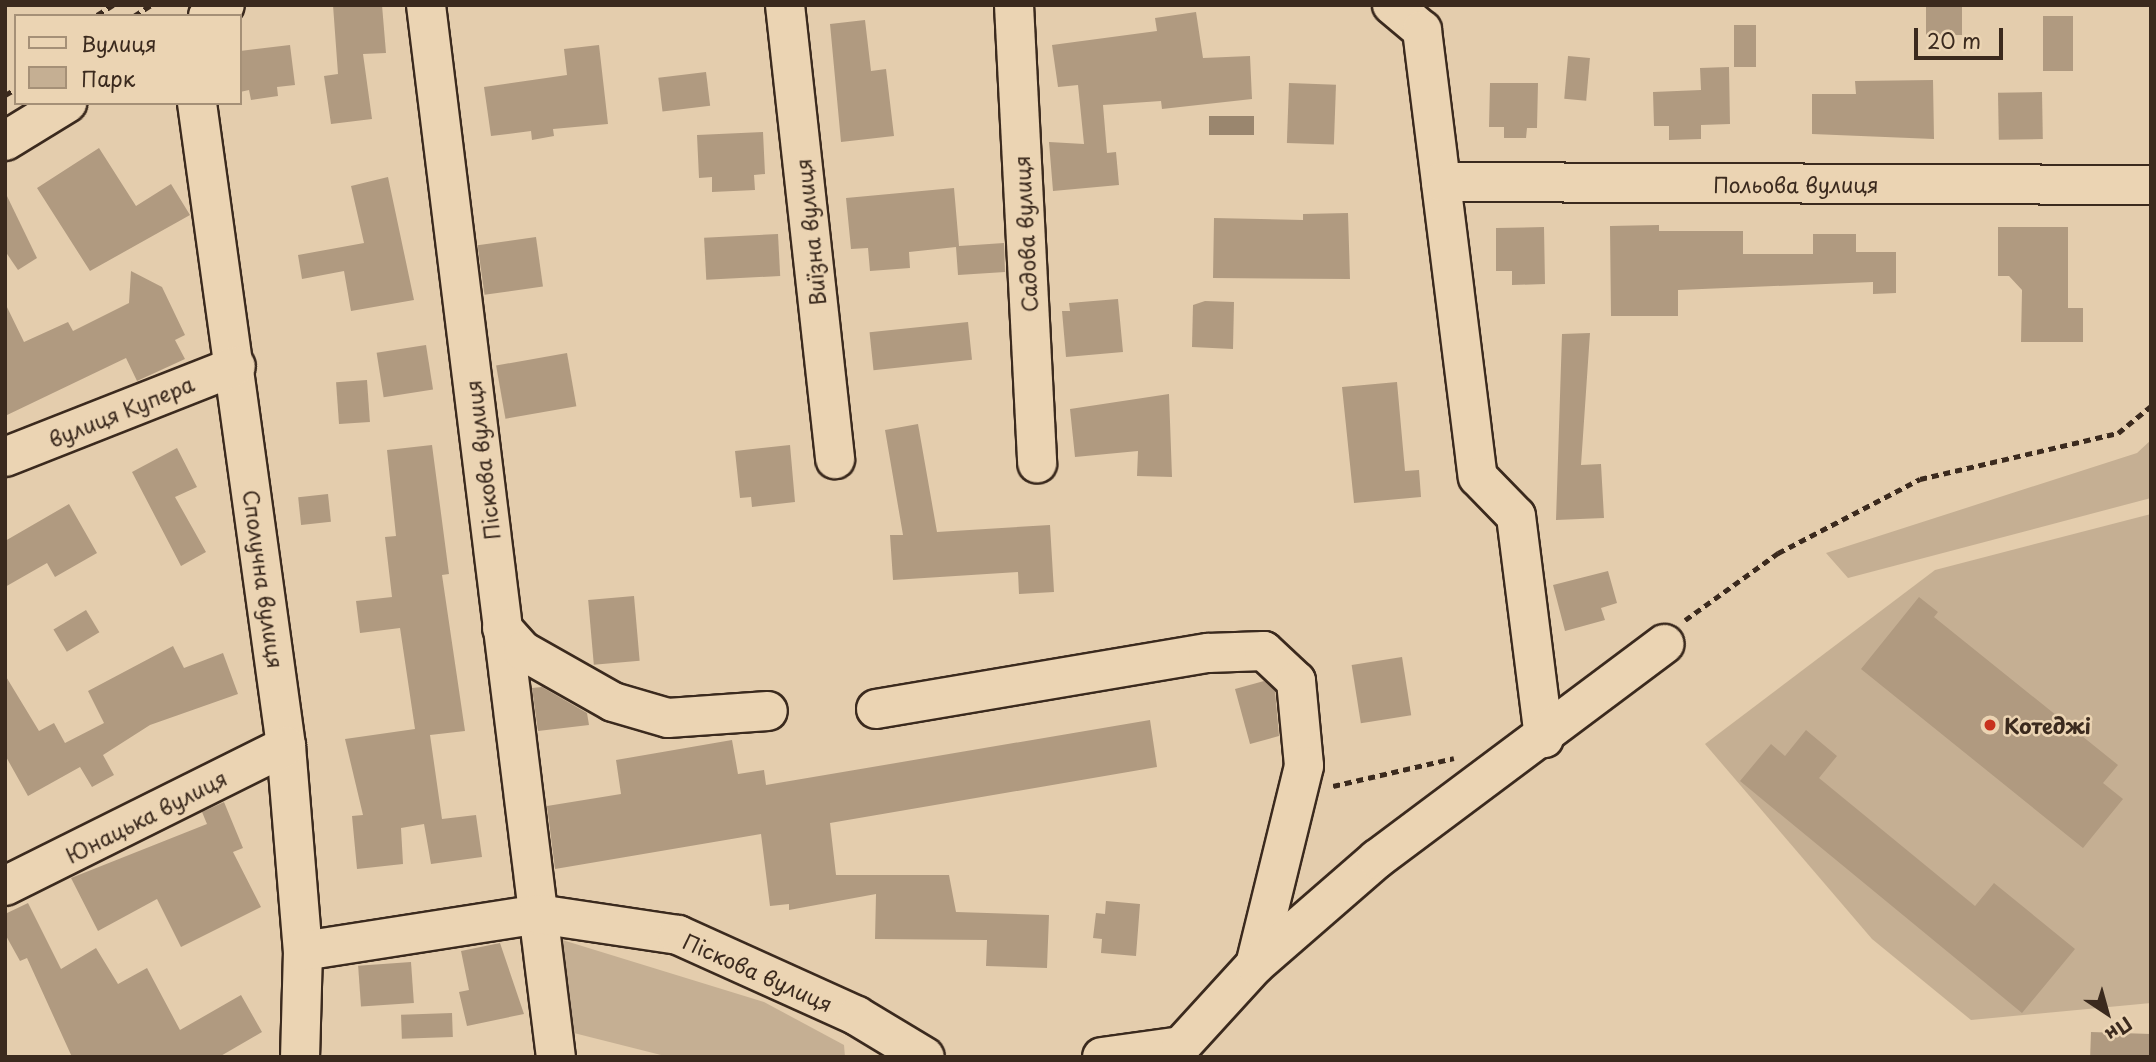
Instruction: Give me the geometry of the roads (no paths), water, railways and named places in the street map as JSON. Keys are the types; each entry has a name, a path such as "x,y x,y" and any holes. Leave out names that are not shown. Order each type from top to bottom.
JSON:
{"street":[{"name":"Піскова вулиця","path":"426,5 555,1057"},
{"name":"Виїзна вулиця","path":"785,5 835,459"},
{"name":"Садова вулиця","path":"1014,5 1037,463"},
{"path":"1392,5 1422,30 1478,477 1516,516 1544,738"},
{"path":"5,141 64,105"},
{"name":"Сполучна вулиця","path":"197,105 236,366 286,746 303,951 300,1057"},
{"name":"Польова вулиця","path":"1441,182 2151,185"},
{"name":"вулиця Купера","path":"5,457 236,366"},
{"path":"502,628 523,651 613,702 668,718 768,711"},
{"path":"1102,1057 1181,1046 1255,965 1377,859 1544,738 1664,644"},
{"path":"877,709 1208,653 1264,651 1296,681 1304,766 1255,965"},
{"name":"Юнацька вулиця","path":"5,886 286,746"},
{"name":"Піскова вулиця","path":"538,914 678,935 882,1044 925,1057"},
{"path":"303,951 538,914"}],"place":[{"name":"Котеджі","path":"1990,725"}]}
